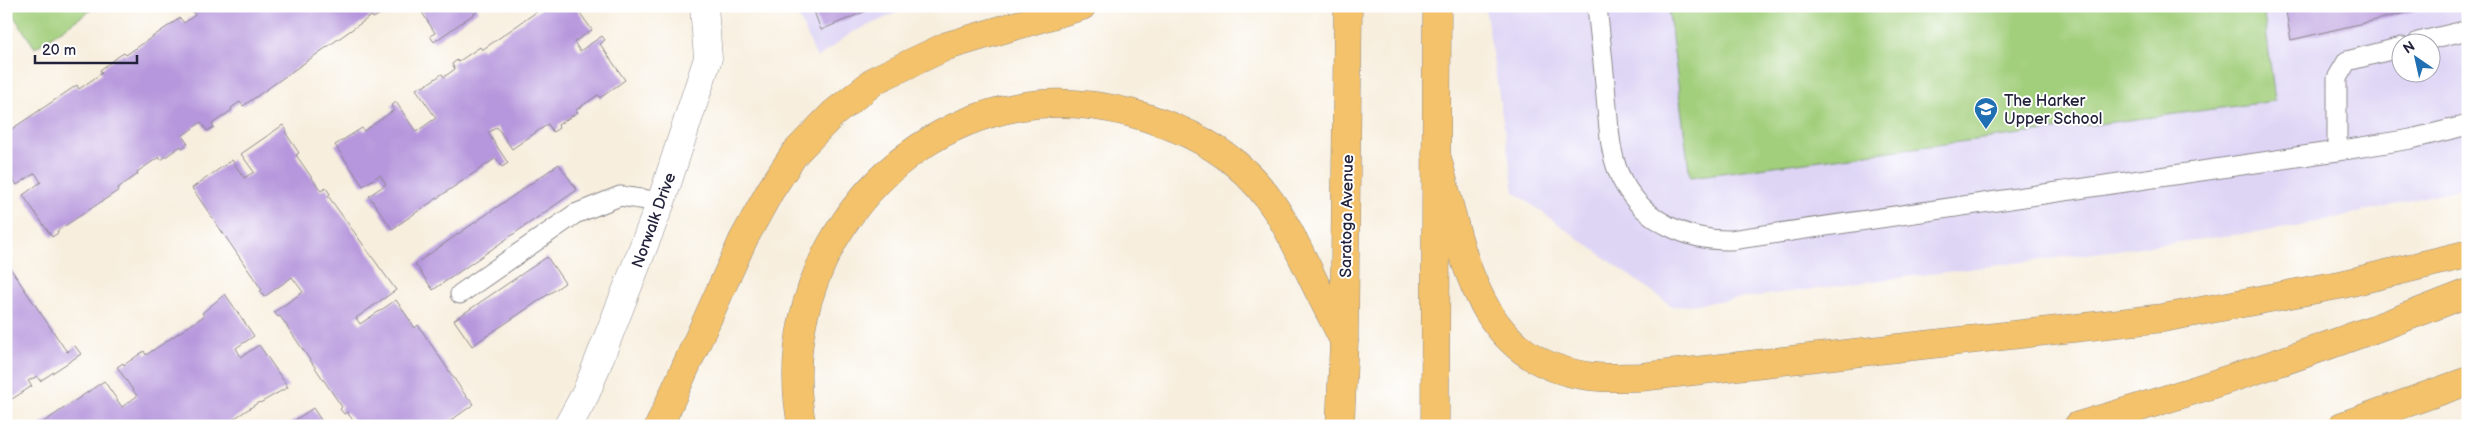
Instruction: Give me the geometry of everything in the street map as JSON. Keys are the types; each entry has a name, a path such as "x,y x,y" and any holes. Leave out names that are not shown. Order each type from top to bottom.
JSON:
{"main road":[{"path":"659,426 743,240 770,191 795,153 834,113 877,79 947,46 1082,6"},
{"name":"Saratoga Avenue","path":"1340,426 1344,341 1348,6"},
{"path":"1435,426 1437,6"},
{"path":"802,426 798,410 801,324 812,283 832,240 859,201 891,168 929,141 972,120 1018,107 1066,104 1111,108 1161,121 1199,140 1236,164 1265,192 1286,224 1344,341"},
{"path":"1436,154 1477,294 1495,323 1518,348 1543,362 1586,376 1605,378 1641,377 2163,318 2344,284 2468,254"},
{"path":"2078,426 2186,394 2287,361 2468,293"},
{"path":"2342,426 2468,381"}],"street":[{"name":"Norwalk Drive","path":"568,426 586,393 661,202 708,58 704,6"}],"lane":[{"path":"1596,6 1611,142 1623,182 1646,210 1663,223 1678,232 1699,238 1731,240 2337,151 2411,139 2468,125"},
{"path":"2442,36 2468,30"},
{"path":"2337,151 2337,78 2347,61 2392,50"},
{"path":"460,294 575,214 620,196 661,202"}],"shaded area":[{"path":"794,6 912,6 851,33 817,58"},
{"name":"The Harker Upper School","path":"1485,6 2468,6 2468,187 2296,227 1673,307 1514,192"}],"green space":[{"path":"7,6 97,6 35,48"},
{"path":"1668,6 2263,6 2275,101 1690,177"}],"building":[{"path":"189,6 373,6 379,15 373,18 371,16 243,106 240,102 231,108 232,110 212,124 214,127 207,131 201,122 182,136 188,144 182,148 181,146 161,160 159,157 137,172 138,174 118,188 119,190 57,231 58,233 52,237 23,195 41,182 35,173 17,185 6,170 6,133 77,85 79,89 102,73 100,70 119,56 124,53 126,55 180,18 184,23 195,15"},
{"path":"418,6 475,6 478,11 434,42 430,36 435,33"},
{"path":"545,6 575,6 592,30 574,42 580,51 602,36 605,40 600,44 625,80 600,98 598,95 576,110 578,112 558,125 559,128 553,132 548,124 512,149 497,127 488,133 508,163 502,167 496,158 392,229 369,196 386,184 380,175 363,186 335,145 362,128 364,131 394,110 391,106 396,102 416,132 436,118 416,89 421,86 423,87 442,74 444,77 455,69 452,64 457,60 458,62 480,47 482,50"},
{"path":"812,6 878,6 821,30"},
{"path":"2285,6 2431,6 2431,7 2291,40"},
{"path":"283,125 287,131 285,132 299,153 296,155 321,191 326,188 330,194 328,196 396,290 356,318 360,324 396,300 415,328 418,325 468,399 474,404 443,426 357,426 347,412 344,414 340,409 342,407 280,316 278,317 274,312 303,292 292,277 264,297 260,291 262,290 192,188 232,160 244,178 254,172 241,154"},
{"path":"559,164 577,190 433,290 415,264"},
{"path":"547,257 565,283 472,346 454,320"},
{"path":"6,262 67,352 75,346 81,354 40,381 37,376 28,381 32,386 6,403"},
{"path":"225,294 254,336 236,348 241,357 259,345 288,387 259,402 223,426 38,426 104,381 122,407 137,396 117,367 123,363 124,365 144,351 146,355 204,316 202,313"},
{"path":"313,408 325,426 290,426 289,424"}],"place":[{"name":"The Harker Upper School","path":"1986,130"}]}
